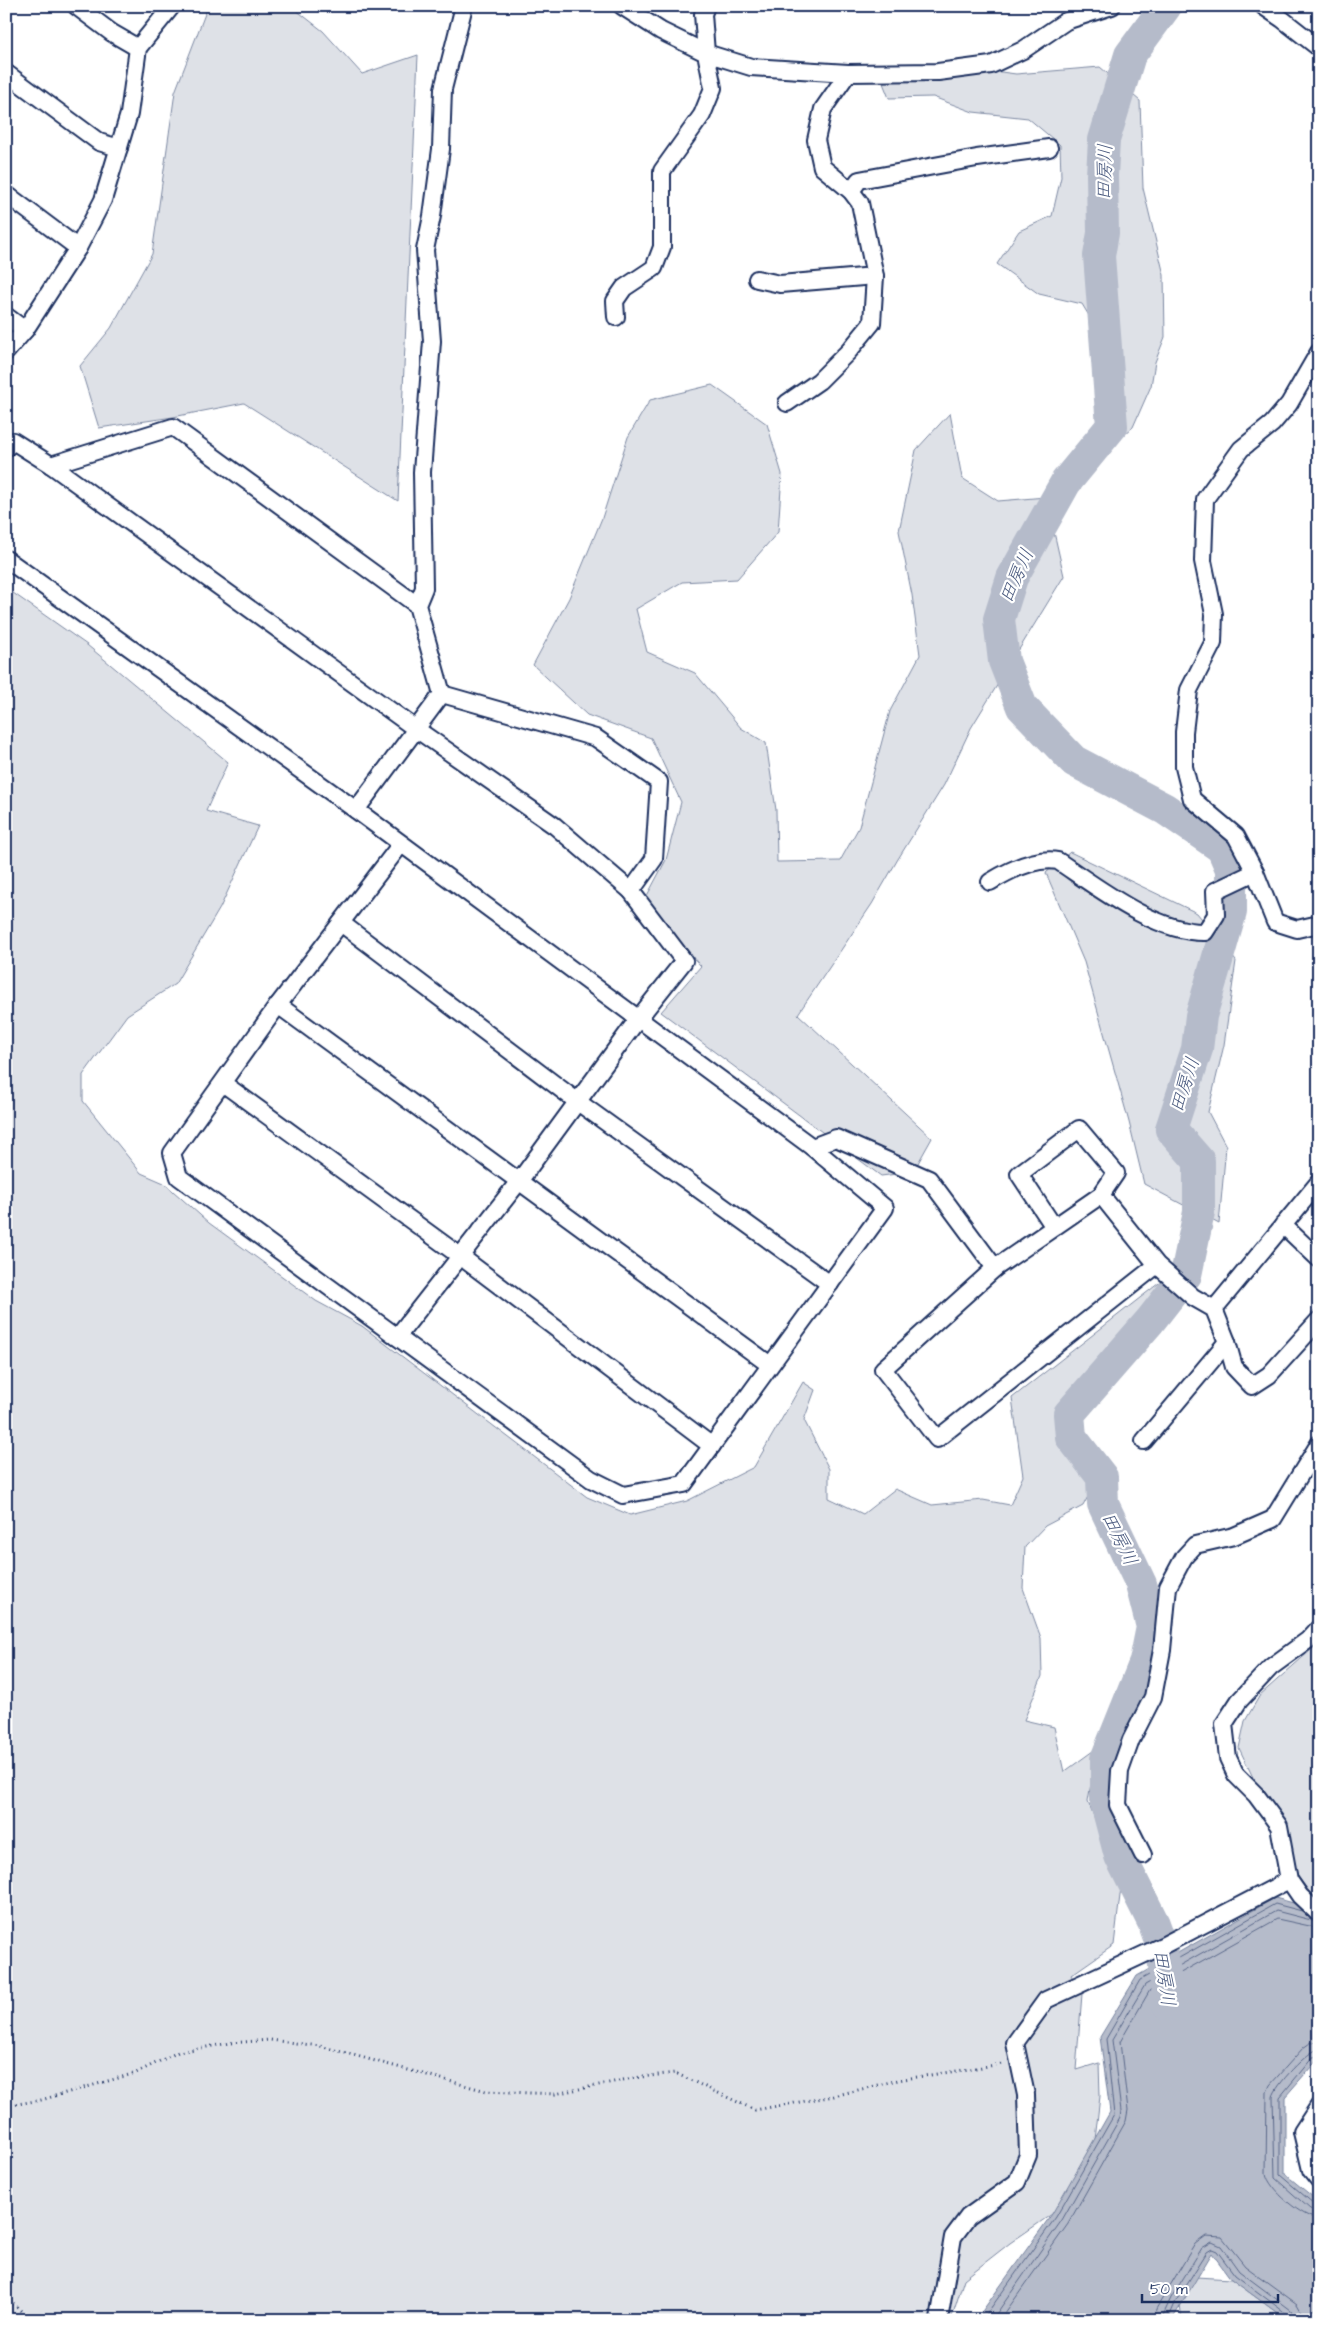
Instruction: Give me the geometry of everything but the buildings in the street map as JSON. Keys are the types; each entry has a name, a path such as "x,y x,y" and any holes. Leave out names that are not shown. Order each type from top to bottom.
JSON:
{"street":[{"path":"76,6 112,34 138,48"},
{"path":"6,352 24,330 78,248 103,200 129,114 138,48 172,6"},
{"path":"442,694 417,605 424,588 422,472 432,341 425,250 442,149 442,89 464,6"},
{"path":"622,6 660,31 706,53 751,67 848,74 938,72 991,66 1023,50 1066,21 1112,6"},
{"path":"616,317 615,301 624,288 654,268 662,246 662,171 702,116 713,88 706,53 703,14 706,6"},
{"path":"1263,6 1282,18 1319,48"},
{"path":"6,73 99,142 119,148"},
{"path":"787,403 819,380 849,351 872,323 875,276 860,204 851,191 822,167 816,140 823,109 848,74"},
{"path":"851,191 859,180 978,158 1049,148"},
{"path":"6,194 78,248"},
{"path":"758,280 780,284 875,276"},
{"path":"6,316 24,330"},
{"path":"1319,352 1289,404 1272,424 1241,449 1205,499 1203,561 1214,614 1213,643 1189,690 1184,732 1184,767 1192,798 1236,836 1250,874 1275,922 1297,929 1319,924"},
{"path":"51,465 173,427 417,605"},
{"path":"6,448 13,441 51,465 416,729 555,826 631,891 684,961 638,1019 520,1180 397,1337"},
{"path":"6,559 356,810 812,1147 885,1208 684,1484 623,1495 591,1480 179,1177 172,1154 224,1084 278,1005 401,844"},
{"path":"356,810 442,694"},
{"path":"442,694 596,738 659,782 654,859 631,891"},
{"path":"990,882 1006,872 1047,859 1058,861 1126,907 1188,932 1205,932 1216,915 1215,890 1250,874"},
{"path":"341,923 578,1102 830,1284"},
{"path":"278,1005 520,1180 770,1365"},
{"path":"224,1084 460,1256 712,1446"},
{"path":"1054,1227 1019,1174 1079,1129 1116,1173 1101,1195 995,1268 883,1369 937,1439 1161,1268"},
{"path":"812,1147 836,1138 929,1179 995,1268"},
{"path":"1214,1309 1319,1182"},
{"path":"1101,1195 1161,1268 1193,1297 1214,1309 1227,1342 1234,1367 1252,1386 1269,1375 1319,1320"},
{"path":"1283,1225 1319,1259"},
{"path":"1144,1441 1227,1342"},
{"path":"1143,1855 1118,1805 1120,1771 1131,1740 1153,1696 1162,1650 1168,1587 1184,1557 1195,1545 1234,1536 1273,1519 1319,1444"},
{"path":"1319,1628 1308,1640 1271,1667 1239,1701 1224,1724 1228,1758 1236,1775 1256,1795 1279,1826 1289,1880 1300,1896 1319,1914"},
{"path":"939,2320 953,2237 968,2217 1017,2182 1028,2155 1026,2095 1015,2043 1046,2000 1162,1946 1289,1880"},
{"path":"1319,2106 1302,2132 1311,2170 1319,2180"}],"path":[{"path":"6,2106 41,2100 136,2073 178,2052 230,2043 270,2040 320,2046 486,2091 555,2094 633,2078 675,2073 754,2110 834,2096 898,2080 1019,2062"},
{"path":"6,2296 30,2320"}],"shaded area":[{"path":"208,6 291,6 323,31 362,74 418,55 398,501 244,403 173,417 99,428 80,366 111,328 152,254 175,92"},
{"path":"1100,67 1140,101 1143,188 1164,275 1165,337 1155,362 1151,386 1133,427 1112,446 1102,439 1104,341 1082,304 1039,294 997,264 1019,231 1052,216 1061,177 1060,145 1028,118 973,112 933,97 889,98 879,73 971,68 1016,74"},
{"path":"712,385 767,424 782,474 778,532 737,579 682,582 636,609 647,652 695,673 741,728 766,743 776,810 777,862 840,861 859,827 890,711 920,655 912,595 899,531 916,450 950,413 962,478 998,501 1046,497 1064,576 971,728 944,785 872,904 798,1014 932,1138 913,1172 881,1176 661,1012 701,966 642,905 666,860 681,802 651,738 587,715 533,665 569,598 602,518 628,437 650,400"},
{"path":"6,588 87,645 228,762 206,811 258,826 220,908 175,984 127,1015 83,1075 83,1101 141,1173 164,1183 209,1223 316,1301 362,1326 587,1497 630,1515 687,1501 754,1467 803,1382 815,1390 804,1420 829,1469 829,1498 863,1514 895,1489 932,1505 983,1500 1010,1505 1023,1476 1012,1398 1159,1283 1171,1312 1067,1412 1059,1434 1093,1487 1083,1506 1045,1526 1025,1547 1023,1588 1041,1638 1042,1676 1024,1720 1054,1727 1064,1772 1097,1748 1088,1801 1121,1887 1114,1945 1071,1975 1082,1994 1076,2070 1099,2063 1100,2096 1095,2140 1080,2180 1052,2214 1010,2243 964,2279 951,2320 6,2320"},
{"path":"1070,852 1197,913 1236,961 1224,1045 1208,1112 1226,1146 1219,1224 1144,1184 1129,1122 1084,962 1046,873"},
{"path":"1319,1643 1319,1904 1298,1877 1284,1823 1259,1790 1239,1748 1245,1721 1260,1695"},
{"path":"1196,2277 1231,2279 1287,2320 1182,2320 1180,2304"}],"water":[{"path":"1275,1898 1319,1910 1319,2058 1285,2097 1285,2174 1319,2202 1319,2320 1287,2320 1231,2279 1212,2253 1172,2320 980,2320 983,2310 1052,2214 1110,2112 1100,2037 1137,1976"}],"waterway":[{"name":"田房川","path":"1166,6 1130,55 1104,140 1102,175 1103,233 1099,256 1112,426 1066,482 1012,578 999,619 1004,661 1022,707 1074,761 1165,809 1222,848 1231,869 1231,912 1201,1016 1197,1049 1171,1129 1199,1161 1199,1212 1186,1275 1150,1321 1069,1414 1071,1437 1102,1477 1103,1504 1141,1584 1152,1627 1145,1662 1106,1759 1106,1803 1120,1856 1154,1924 1162,1946 1168,2004"}]}
